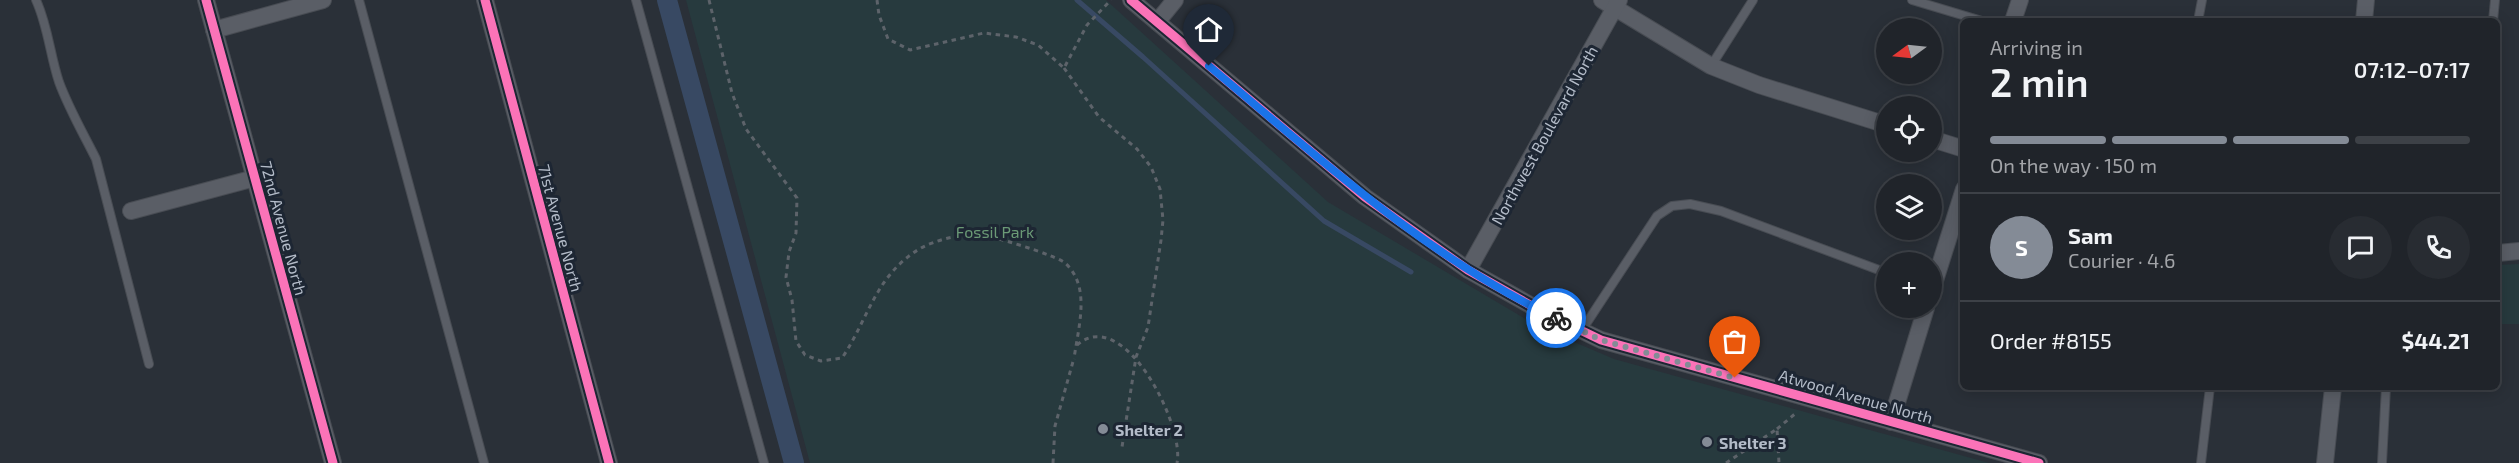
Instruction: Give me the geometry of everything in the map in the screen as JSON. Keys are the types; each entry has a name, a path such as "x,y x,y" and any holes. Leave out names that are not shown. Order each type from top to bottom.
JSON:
{"street":[{"name":"72nd Avenue North","path":"206,0 333,463"},
{"path":"214,30 323,0"},
{"name":"71st Avenue North","path":"485,0 609,463"},
{"name":"Atwood Avenue North","path":"1131,0 1365,197 1468,270 1539,310 1601,340 2039,463"},
{"path":"1157,22 1175,0"},
{"path":"2014,18 2020,0"},
{"path":"2364,18 2366,0"},
{"path":"1612,2 1711,66 1759,85 1876,122"},
{"name":"Northwest Boulevard North","path":"1468,270 1612,2"},
{"path":"1942,142 1960,148"},
{"path":"131,211 255,178"},
{"path":"1942,258 1960,202"},
{"path":"2500,253 2519,251"},
{"path":"1891,422 1923,318"},
{"path":"2325,463 2333,390"}],"lane":[{"path":"36,0 49,37 58,80 80,133 96,159 149,364"},
{"path":"359,0 484,463"},
{"path":"636,0 764,463"},
{"path":"1711,66 1753,0"},
{"path":"1912,0 1972,18"},
{"path":"2199,18 2202,0"},
{"path":"2493,18 2495,0"},
{"path":"1582,330 1656,216 1672,206 1690,204 1721,211 1876,269"},
{"path":"2201,463 2210,390"},
{"path":"2382,463 2386,390"}],"path":[{"path":"710,0 732,93 747,129 797,198 796,233 789,252 786,277 792,300 796,341 805,355 821,361 842,358 852,343 869,304 883,283 902,263 922,248 949,238 977,233 1064,261 1076,278 1080,292 1074,359"},
{"path":"877,0 879,15 888,39 910,50 984,33 1016,37 1038,45 1064,68 1099,117 1137,149 1151,167 1160,189 1163,220 1161,240 1148,327 1136,357 1122,447"},
{"path":"1064,68 1086,25 1111,0"},
{"path":"1053,463 1055,426 1077,344 1092,337 1112,339 1136,357 1172,426 1179,453 1177,463"},
{"path":"1726,463 1777,429 1799,410"},
{"path":"1777,429 1779,463"}],"green space":[{"name":"Fossil Park","path":"686,0 1106,0 1328,202 1539,327 1614,359 1989,463 810,463"},
{"path":"2519,264 2519,324 2500,324 2500,265"}],"waterway":[{"path":"667,0 794,463"},
{"path":"1077,0 1324,221 1411,272"}],"cycle path":[{"path":"206,0 333,463"},
{"path":"485,0 609,463"},
{"path":"1131,0 1365,197 1468,270 1539,310 1601,340 2039,463"}],"way so far":[{"path":"1556,318 1601,340 1735,378"}],"place":[{"name":"Shelter 2","path":"1103,429"},
{"name":"Shelter 3","path":"1707,442"}],"route":[{"path":"1209,66 1365,197 1468,270 1556,318"}]}
